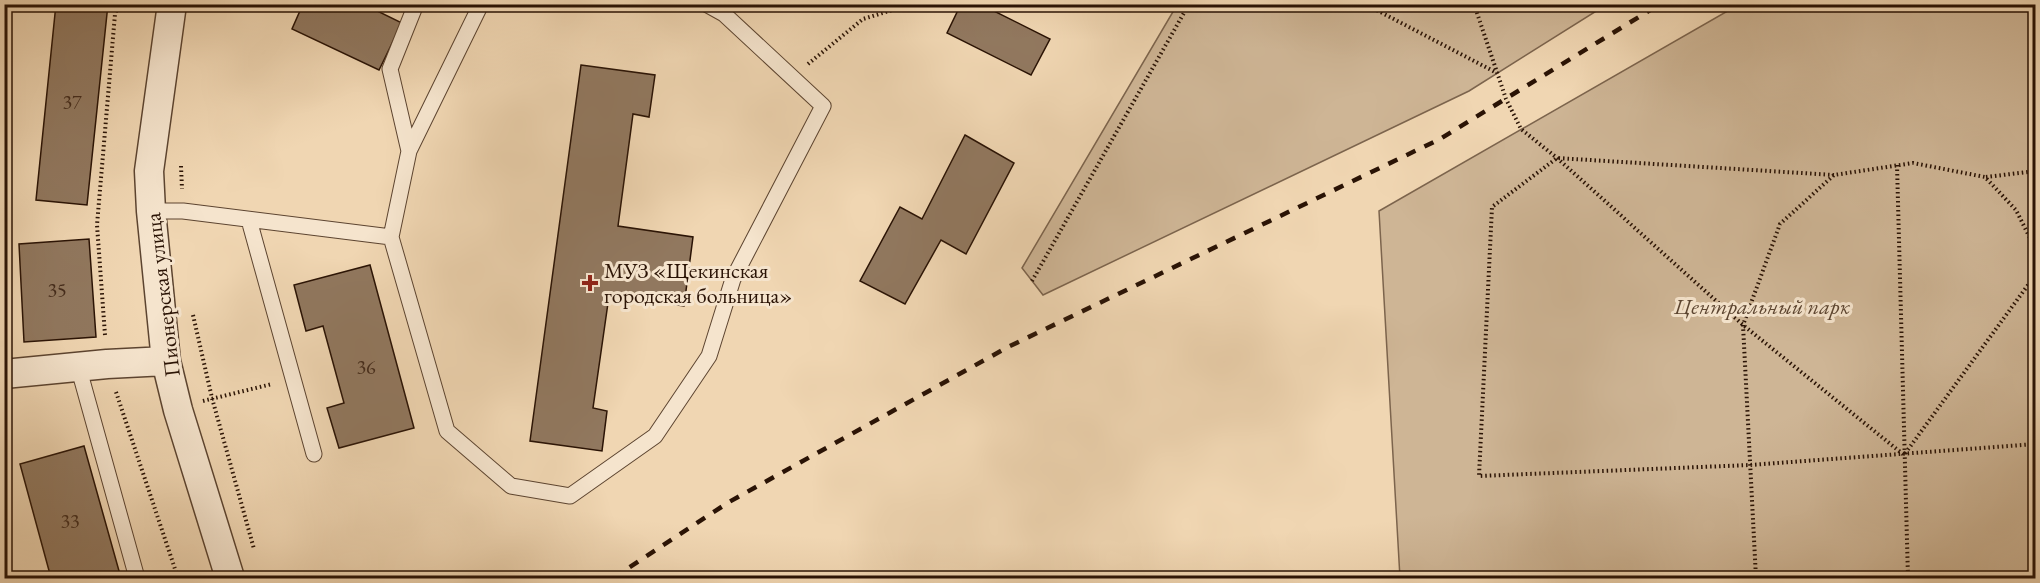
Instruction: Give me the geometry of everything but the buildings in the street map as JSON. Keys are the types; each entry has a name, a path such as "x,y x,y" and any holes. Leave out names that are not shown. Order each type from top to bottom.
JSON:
{"street":[{"name":"Пионерская улица","path":"172,4 149,171 166,361 178,410 230,579"},
{"path":"4,374 106,363 166,361"}],"lane":[{"path":"409,151 390,69 416,4"},
{"path":"481,4 409,151 391,237 447,431 511,486 570,496 655,436 709,356 733,279 823,106 724,14 706,4"},
{"path":"151,211 183,211 391,237"},
{"path":"249,220 314,454"},
{"path":"78,366 137,579"}],"path":[{"path":"119,4 115,14 97,225 106,363 178,579"},
{"path":"792,77 863,19 912,4"},
{"path":"1032,281 1189,4"},
{"path":"1365,4 1497,73"},
{"path":"1474,4 1506,99 1521,129 1557,158 1743,325 1904,455"},
{"path":"180,157 183,211"},
{"path":"2036,171 1985,177 1913,163 1834,175 1557,158 1492,207 1479,476 1750,465 2036,444"},
{"path":"1897,165 1908,579"},
{"path":"1756,579 1743,325 1780,224 1834,175"},
{"path":"1985,177 2016,210 2036,250"},
{"path":"1904,455 2036,274"},
{"path":"190,306 212,398 256,556"},
{"path":"178,410 212,398 293,380"}],"green space":[{"path":"1177,5 1606,5 1469,91 1043,295 1022,268"},
{"name":"Центральный парк","path":"1738,5 2035,5 2035,578 1400,578 1379,211"}],"railway":[{"path":"613,578 729,502 1008,347 1440,139 1660,4"}],"place":[{"name":"МУЗ «Щекинская городская больница»","path":"590,283"}]}
